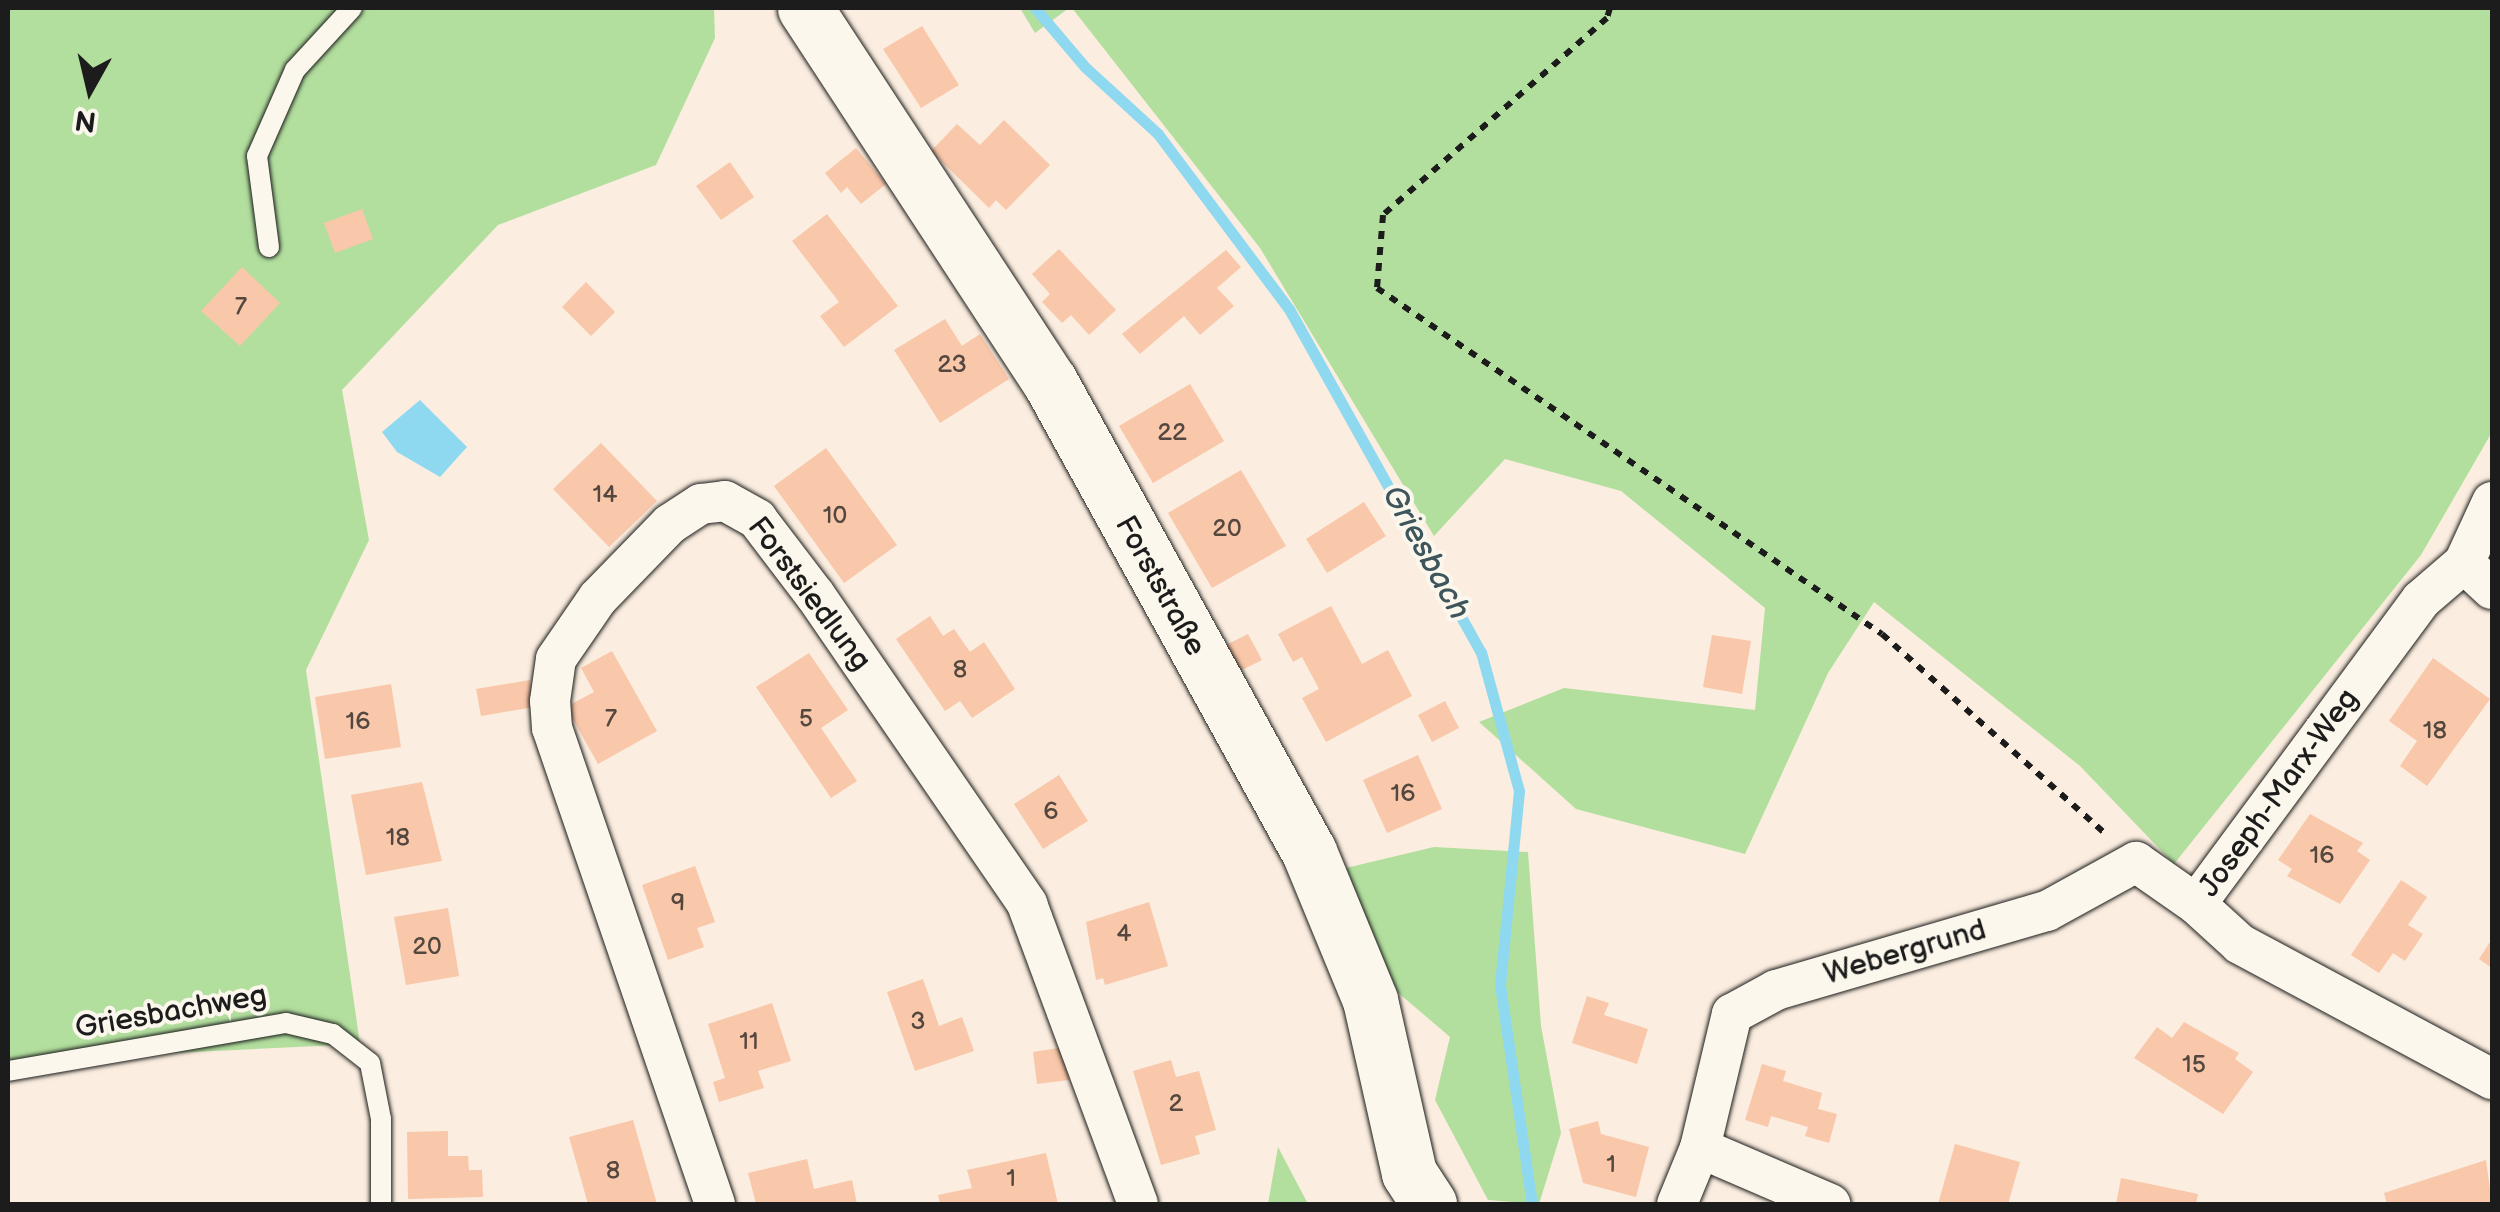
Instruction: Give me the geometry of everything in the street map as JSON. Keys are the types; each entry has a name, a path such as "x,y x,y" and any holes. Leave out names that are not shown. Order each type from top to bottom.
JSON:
{"street":[{"name":"Forststraße","path":"805,8 1050,382 1309,852 1370,1000 1409,1173 1429,1204"},
{"name":"Forstsiedlung","path":"715,1204 552,728 550,701 556,658 598,598 670,524 701,504 724,501 757,519 815,595 1027,904 1138,1204"},
{"name":"Joseph-Marx-Weg","path":"2492,502 2478,576 2421,600 2196,904 2240,944 2492,1079"},
{"path":"2136,862 2196,904"},
{"name":"Webergrund","path":"1677,1204 1700,1148 1732,1014 1776,990 2046,911 2136,862"},
{"path":"1700,1148 1830,1204"}],"lane":[{"path":"269,247 257,156 295,70 352,8"},
{"name":"Griesbachweg","path":"8,1070 286,1023 333,1034 370,1063 381,1119 381,1204"}],"path":[{"path":"1610,8 1606,18 1382,215 1377,288 1882,634 2136,862"}],"green space":[{"path":"8,8 714,8 715,38 656,165 498,225 342,390 369,540 306,670 360,1044 8,1061"},
{"path":"1020,8 1069,8 1035,33"},
{"path":"1072,8 2492,8 2492,432 2421,555 2174,864 2080,766 1874,602 1828,673 1745,854 1576,809 1479,722 1564,688 1755,710 1765,608 1621,491 1505,459 1434,536 1260,248"},
{"path":"1434,847 1528,852 1541,1026 1561,1133 1539,1204 1488,1200 1435,1100 1450,1037 1395,990 1346,868"},
{"path":"1278,1147 1308,1204 1268,1204"}],"water":[{"path":"420,400 467,447 440,477 397,452 382,432"}],"building":[{"path":"922,26 959,85 921,108 883,49"},
{"path":"1004,120 1050,165 1006,210 996,200 989,208 931,151 957,124 980,145"},
{"path":"856,148 886,184 861,204 847,187 841,193 825,173"},
{"path":"730,162 754,197 721,220 696,186"},
{"path":"362,209 373,239 335,253 324,223"},
{"path":"827,214 898,306 844,347 820,316 839,302 792,241"},
{"path":"1059,249 1116,310 1089,335 1071,315 1062,323 1042,302 1050,294 1032,274"},
{"path":"1226,250 1241,267 1217,288 1234,306 1200,335 1184,316 1140,354 1122,334"},
{"path":"242,267 280,303 240,346 201,311"},
{"path":"586,282 615,312 591,336 562,307"},
{"path":"945,319 962,346 980,334 1009,379 940,423 894,350"},
{"path":"1190,384 1224,441 1153,483 1119,426"},
{"path":"601,443 657,501 609,547 553,489"},
{"path":"826,448 897,545 844,583 774,486"},
{"path":"1241,470 1286,546 1212,588 1168,513"},
{"path":"1364,502 1386,536 1327,573 1306,539"},
{"path":"1331,606 1362,664 1388,650 1412,696 1326,742 1302,698 1319,689 1302,657 1293,662 1278,634"},
{"path":"930,616 943,636 954,629 970,652 984,642 1015,689 972,718 960,701 945,711 896,639"},
{"path":"1248,634 1262,660 1234,674 1220,648"},
{"path":"1712,635 1751,641 1742,694 1703,687"},
{"path":"612,651 657,731 598,764 566,707 594,692 581,668"},
{"path":"809,653 848,710 821,728 857,781 831,798 756,687"},
{"path":"2433,658 2490,699 2427,786 2400,766 2417,741 2389,721"},
{"path":"530,680 534,707 481,716 476,689"},
{"path":"391,684 401,747 325,759 315,697"},
{"path":"1445,701 1459,728 1432,742 1418,715"},
{"path":"1418,755 1442,809 1387,833 1363,780"},
{"path":"1059,775 1088,821 1043,849 1014,804"},
{"path":"422,782 442,861 366,875 351,795"},
{"path":"2310,814 2363,843 2357,851 2370,860 2340,904 2287,876 2292,869 2278,860"},
{"path":"695,866 715,922 697,928 704,947 668,960 642,885"},
{"path":"2401,880 2427,897 2408,925 2423,934 2405,961 2393,953 2379,973 2351,955"},
{"path":"1149,902 1168,966 1105,985 1103,978 1096,980 1086,922"},
{"path":"448,908 459,976 406,985 394,917"},
{"path":"2492,939 2492,968 2479,959"},
{"path":"923,979 939,1026 962,1017 974,1051 915,1071 887,992"},
{"path":"1587,996 1609,1003 1604,1015 1648,1029 1637,1064 1572,1043"},
{"path":"772,1003 791,1061 758,1071 764,1088 719,1102 713,1082 725,1078 708,1024"},
{"path":"2184,1022 2239,1053 2235,1059 2253,1072 2223,1114 2134,1058 2157,1027 2172,1038"},
{"path":"1065,1047 1069,1080 1037,1084 1033,1052"},
{"path":"1171,1060 1176,1077 1199,1071 1216,1130 1195,1136 1200,1154 1161,1165 1133,1071"},
{"path":"1762,1064 1786,1071 1783,1081 1822,1093 1818,1109 1837,1114 1829,1143 1805,1136 1808,1127 1771,1116 1768,1127 1745,1120"},
{"path":"633,1120 657,1204 588,1204 569,1137"},
{"path":"1598,1121 1601,1134 1649,1147 1636,1197 1583,1183 1569,1129"},
{"path":"448,1131 448,1156 468,1156 469,1170 482,1170 483,1197 408,1199 407,1132"},
{"path":"1955,1144 2020,1162 2008,1204 1938,1204"},
{"path":"1046,1153 1058,1204 940,1204 938,1195 972,1188 967,1170"},
{"path":"807,1159 814,1189 852,1180 857,1204 756,1204 748,1173"},
{"path":"2486,1160 2492,1204 2387,1204 2384,1193"},
{"path":"2121,1178 2198,1194 2196,1204 2116,1204"}],"waterway":[{"name":"Griesbach","path":"1035,8 1085,67 1158,134 1289,309 1481,652 1519,791 1500,985 1532,1204"}]}
